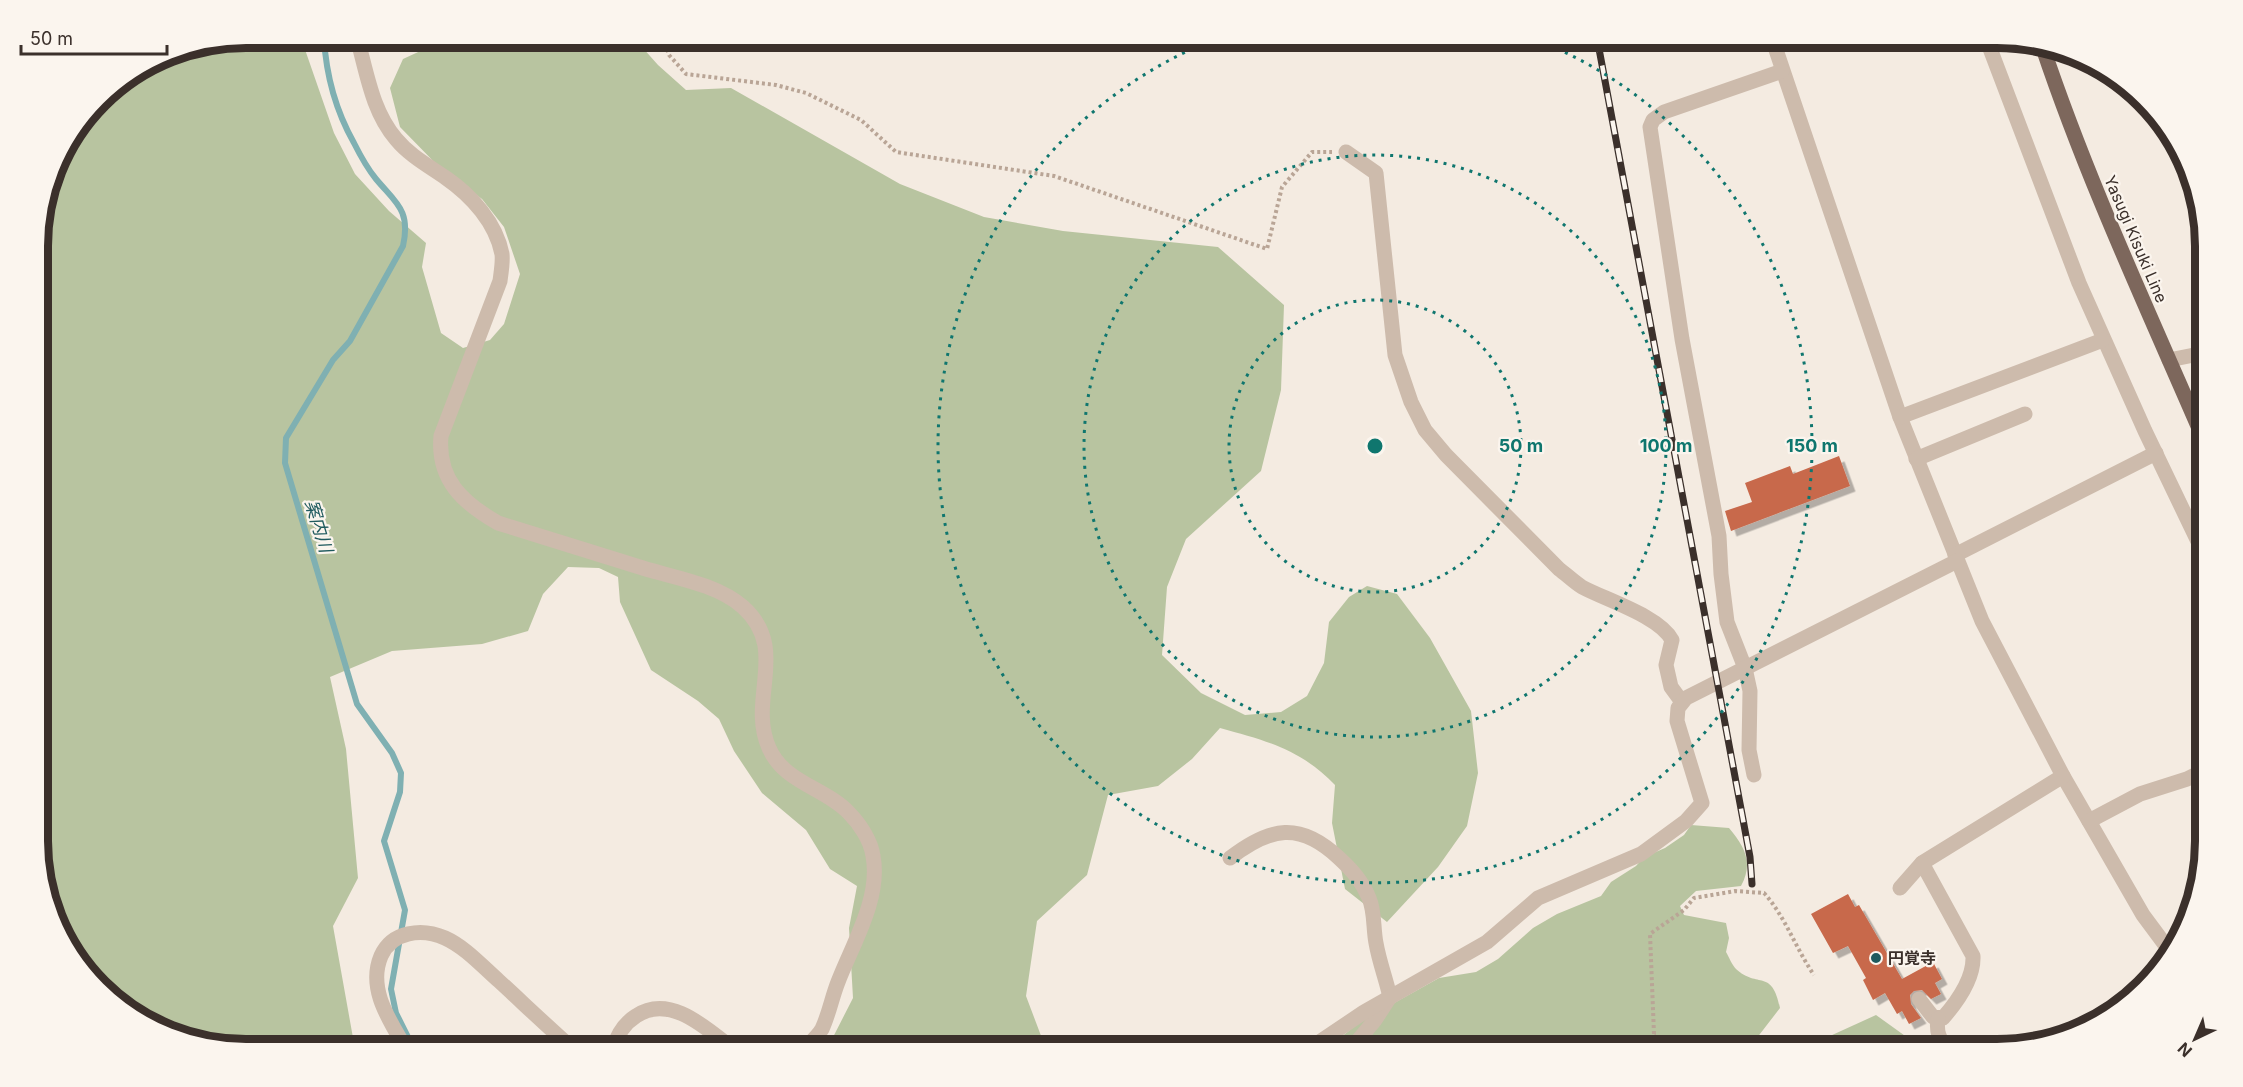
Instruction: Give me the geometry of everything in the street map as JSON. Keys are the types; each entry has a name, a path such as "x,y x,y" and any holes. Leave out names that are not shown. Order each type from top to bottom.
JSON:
{"main road":[{"name":"Yasugi Kisuki Line","path":"2045,55 2068,122 2140,298 2195,419"}],"street":[{"path":"360,48 378,112 386,126 411,155 449,180 478,207 495,230 502,256 500,281 441,436 439,456 453,486 478,512 498,523 691,582 725,595 741,605 755,619 763,633 768,650 763,706 764,734 769,748 777,762 801,782 848,812 866,835 873,855 874,881 863,921 821,1030 813,1039"},
{"path":"1775,48 1900,417 1982,621 2063,776 2143,915 2165,945"},
{"path":"1990,48 2049,210 2103,340 2195,535"},
{"path":"1754,775 1749,750 1752,704 1745,668 1727,622 1719,536 1682,339 1650,127 1653,120 1664,112 1782,71"},
{"path":"1346,152 1376,173 1395,355 1411,402 1425,430 1485,496 1559,569 1580,586 1657,624 1669,634 1671,646 1666,665 1671,687 1682,702"},
{"path":"1900,417 2103,340"},
{"path":"2169,360 2195,355"},
{"path":"1916,459 2025,414"},
{"path":"1325,1039 1390,997 1487,942 1538,898 1641,854 1698,809 1702,797 1677,721 1682,702 2156,453"},
{"path":"2089,821 2140,795 2195,775"},
{"path":"1900,888 1922,863 2063,776"},
{"path":"1230,858 1253,841 1274,833 1307,835 1322,842 1358,877 1374,913 1378,954 1390,997 1359,1039"},
{"path":"1922,863 1973,956 1974,965 1954,1006 1938,1019"},
{"path":"401,1039 379,998 376,984 381,957 390,943 413,933 435,934 455,943 562,1039"},
{"path":"1918,999 1927,1012 1938,1019"},
{"path":"617,1039 627,1023 653,1008 678,1011 719,1039"},
{"path":"1938,1019 1937,1029 1940,1039"}],"path":[{"path":"667,48 669,55 686,74 776,85 806,93 861,120 896,152 1054,176 1267,249 1282,187 1312,152 1346,152"},
{"path":"1651,1039 1654,1034 1650,934 1684,910 1694,898 1735,891 1764,893 1776,908 1800,955 1814,975"}],"green space":[{"path":"246,48 304,48 334,133 355,174 389,211 426,243 422,267 441,333 463,348 490,340 504,324 520,274 504,227 482,199 441,169 400,127 390,88 403,59 427,48 458,50 470,48 643,48 686,90 731,88 900,184 984,217 1063,231 1218,247 1284,305 1281,390 1261,471 1186,539 1167,587 1162,655 1201,693 1245,715 1281,712 1307,696 1324,663 1329,622 1349,597 1367,586 1397,594 1430,638 1471,711 1478,773 1467,826 1438,867 1387,922 1345,889 1332,823 1335,785 1309,763 1282,748 1220,728 1192,759 1158,786 1108,795 1087,875 1037,921 1026,996 1042,1039 832,1039 853,998 849,928 857,886 830,869 806,830 762,793 734,751 719,719 698,701 651,670 620,602 618,577 599,568 568,567 543,594 528,631 482,644 392,651 330,677 346,749 358,878 333,926 353,1039 246,1039 208,1035 170,1024 147,1012 106,981 89,961 63,917 50,867 48,841 48,233 52,208 63,170 75,147 81,136 106,106 136,81 147,75 170,63 208,52"},
{"path":"1691,825 1729,828 1746,855 1747,869 1741,886 1696,891 1680,906 1684,915 1726,923 1729,938 1726,952 1735,967 1744,975 1768,983 1773,988 1780,1008 1756,1039 1339,1039 1360,1022 1439,978 1476,972 1498,959 1533,928 1557,914 1601,896 1611,882 1636,866 1644,857 1665,848 1684,835"},
{"path":"1876,1015 1908,1038 1829,1039 1830,1036"}],"building":[{"path":"1839,456 1850,486 1731,531 1725,511 1752,502 1745,483 1790,466 1793,474"},
{"name":"円覚寺","path":"1848,894 1855,907 1859,905 1902,979 1933,962 1942,979 1935,983 1941,994 1931,999 1922,990 1914,991 1910,995 1911,1004 1921,1018 1909,1024 1902,1011 1897,1014 1885,993 1873,1000 1863,980 1866,978 1848,946 1833,953 1811,914"}],"waterway":[{"name":"案内川","path":"325,48 330,79 342,118 367,166 400,208 405,224 405,234 403,246 350,341 333,360 286,438 285,463 357,704 392,753 401,773 400,792 384,841 405,910 391,989 396,1013 409,1039"}],"railway":[{"path":"1599,48 1750,857 1752,884"}],"place":[{"name":"円覚寺","path":"1876,958"}]}
